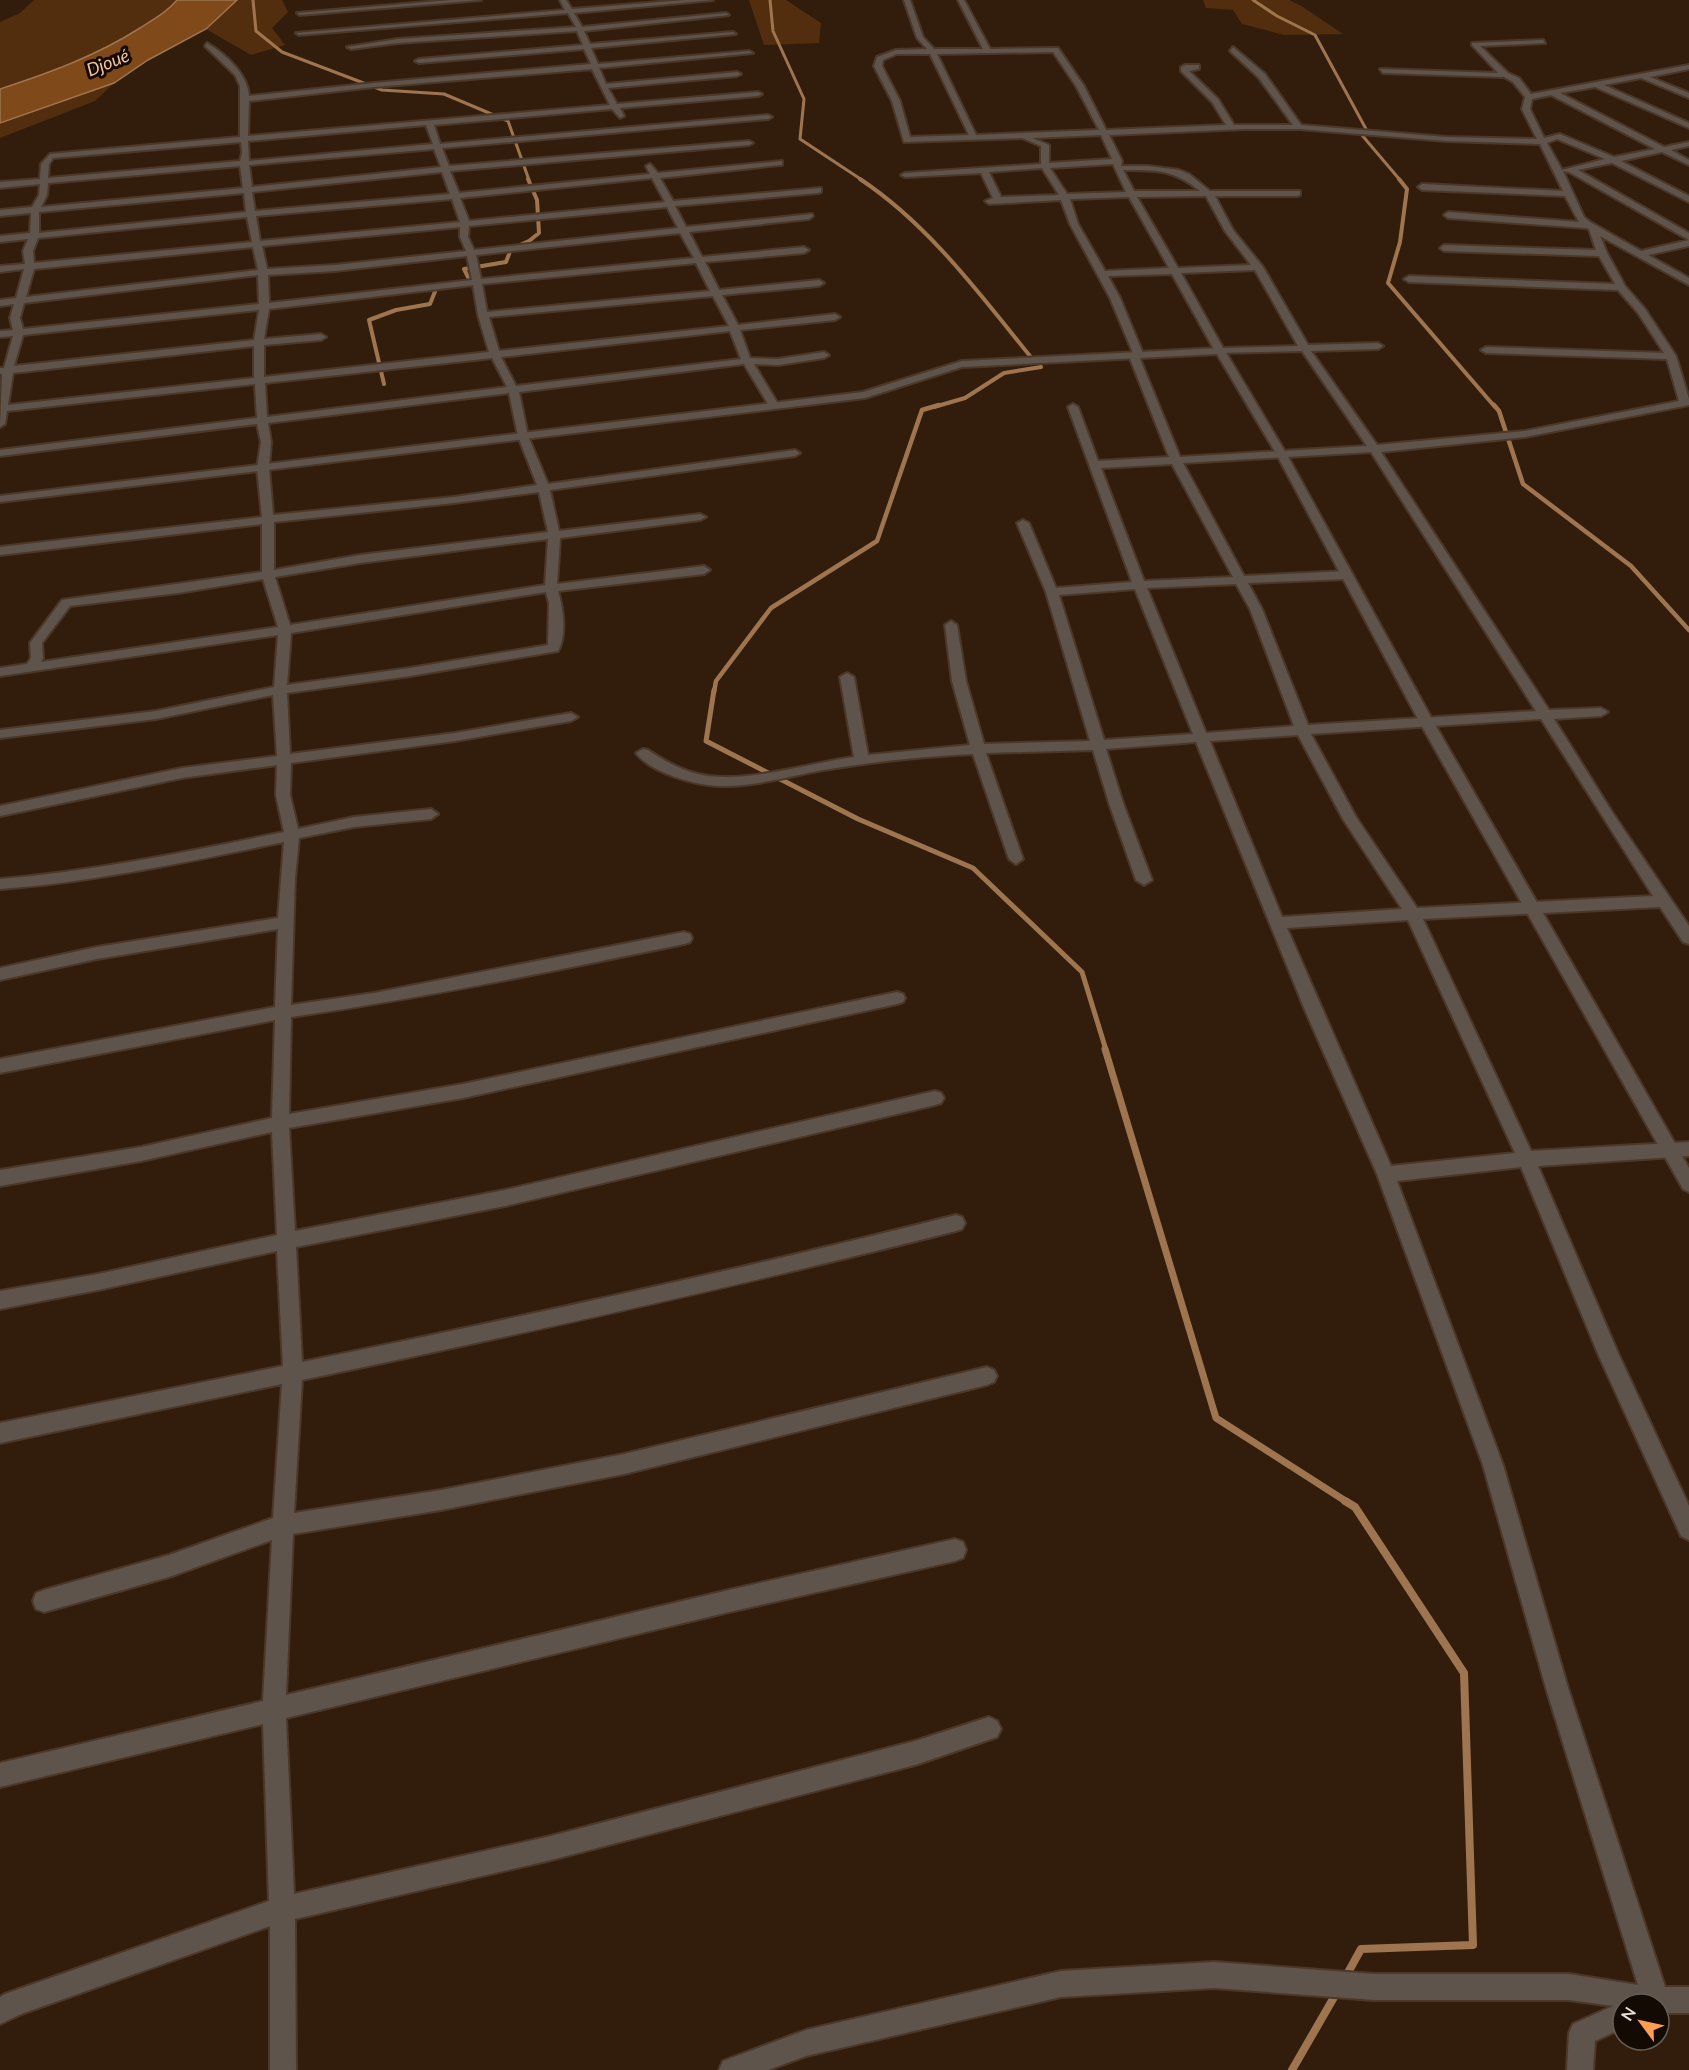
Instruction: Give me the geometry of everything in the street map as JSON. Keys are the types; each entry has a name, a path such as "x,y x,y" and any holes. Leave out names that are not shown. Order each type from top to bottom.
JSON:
{"street":[{"path":"300,13 478,0"},
{"path":"563,0 580,29 614,108 637,141 653,176 671,204 715,294 734,327 736,340 746,361 773,404"},
{"path":"299,33 710,0"},
{"path":"907,0 920,38 932,51 974,138"},
{"path":"961,0 987,50"},
{"path":"391,7 397,25 409,40 418,71"},
{"path":"351,47 409,40 580,29 726,15"},
{"path":"418,71 473,54 588,48 733,34"},
{"path":"1505,75 1475,42 1543,42"},
{"path":"207,45 241,78 246,99 244,139 247,153 244,162 256,244 263,272 264,307 259,380 266,442 263,468 268,575 285,629 280,690 284,760 283,795 292,834 287,878 280,1124 294,1373 283,1525 274,1709 282,1909 283,2070"},
{"path":"1233,49 1262,76 1299,127"},
{"path":"1689,199 1613,160 1557,136 1542,142 1436,138 1299,127 1231,127 1104,133 1024,137 907,140 896,101 878,66 880,58 896,52 1055,50 1080,86 1104,133 1118,165 1175,270 1220,351 1282,454 1426,721 1689,1184"},
{"path":"246,99 418,71 597,66 749,53"},
{"path":"1196,67 1185,67 1185,71 1215,100 1231,127"},
{"path":"1529,97 1689,67"},
{"path":"1383,71 1505,75 1516,80 1529,97"},
{"path":"603,86 737,74"},
{"path":"1641,75 1689,96"},
{"path":"1596,84 1689,126"},
{"path":"1551,92 1689,163"},
{"path":"0,424 4,371 19,333 15,318 30,265 28,251 34,236 34,210 43,195 45,164 50,156 758,94"},
{"path":"1529,97 1526,109 1542,142 1564,171 1689,237"},
{"path":"0,213 446,169 637,141 768,117"},
{"path":"0,734 156,715 280,690 553,648 556,642 555,603 551,588 554,535 544,488 524,436 514,392 495,354 483,315 478,282 465,237 465,223 429,123"},
{"path":"1024,137 1045,145 1045,166 1065,198 1074,224 1115,298 1175,459 1242,581 1303,731 1350,819 1414,915 1526,1159 1609,1356 1689,1529"},
{"path":"0,184 438,147 637,141 749,143"},
{"path":"1564,171 1689,144"},
{"path":"0,239 253,214 331,209 779,163"},
{"path":"905,176 982,169 1118,165 1176,172 1186,176 1210,195 1229,231 1258,267 1305,350 1374,449 1689,939"},
{"path":"982,169 998,200"},
{"path":"1094,465 1374,449 1525,434 1687,402 1671,357 1642,311 1621,287 1590,227 1568,194 1564,171"},
{"path":"1422,188 1568,194"},
{"path":"0,269 818,190"},
{"path":"987,201 1133,194 1297,193"},
{"path":"1448,215 1590,227 1689,282"},
{"path":"0,303 263,272 335,268 809,216"},
{"path":"1640,254 1689,243"},
{"path":"1444,248 1602,253"},
{"path":"0,334 478,282 804,250"},
{"path":"1100,274 1258,267"},
{"path":"1409,279 1621,287"},
{"path":"483,315 819,283"},
{"path":"1,409 835,317"},
{"path":"4,371 321,337"},
{"path":"0,499 773,404 865,395 962,364 1220,351 1377,346"},
{"path":"1486,350 1671,357"},
{"path":"0,453 262,420 514,392 746,361 778,362 824,356"},
{"path":"1072,408 1175,675 1277,923 1386,1174 1492,1465 1649,1992"},
{"path":"0,551 267,519 454,500 795,453"},
{"path":"31,669 37,658 36,644 50,626 54,614 66,603 360,560 700,517"},
{"path":"1023,523 1052,592 1100,744 1116,803 1144,880"},
{"path":"0,672 551,588 704,570"},
{"path":"1052,592 1142,585 1347,575"},
{"path":"951,625 959,681 978,749 1016,859"},
{"path":"847,677 862,760"},
{"path":"643,753 666,768 709,782 744,779 862,760 978,749 1054,748 1426,721 1601,712"},
{"path":"0,811 182,773 455,738 571,717"},
{"path":"0,884 37,881 184,857 354,822 431,814"},
{"path":"1277,923 1532,906 1666,901"},
{"path":"0,974 97,953 287,922"},
{"path":"0,1066 283,1012 374,999 684,938"},
{"path":"0,1178 141,1154 280,1124 463,1091 676,1044 897,999"},
{"path":"0,1300 505,1198 935,1098"},
{"path":"1386,1174 1451,1169 1526,1159 1689,1149"},
{"path":"0,1433 127,1405 534,1323 791,1265 956,1223"},
{"path":"44,1601 169,1566 283,1525 441,1500 624,1464 987,1376"},
{"path":"0,1775 729,1601 955,1550"},
{"path":"0,2011 14,2003 282,1909 547,1849 915,1753 989,1729"},
{"path":"732,2070 806,2043 1061,1983 1214,1975 1374,1987 1569,1987 1611,1995"},
{"path":"1671,2001 1689,2000"},
{"path":"1580,2070 1582,2033 1611,2020"}],"shaded area":[{"path":"34,0 177,0 155,18 106,47 54,70 0,89 0,22 20,13"},
{"path":"237,0 282,0 288,12 272,28 285,45 251,55 206,29"},
{"path":"749,0 786,0 821,23 819,43 764,45"},
{"path":"1203,0 1289,0 1343,34 1284,35 1242,24 1233,10 1206,8"},
{"path":"114,83 95,101 0,138 0,123"}],"water":[{"name":"Djoué","path":"177,0 237,0 206,29 148,60 114,83 0,123 0,89 54,70 106,47 155,18"}],"waterway":[{"path":"253,0 256,31 282,52 382,90 444,94 508,121 529,180"},
{"path":"770,0 773,31 804,99 800,139 862,180"},
{"path":"1253,0 1277,16 1315,35 1366,129 1361,134 1400,180"},
{"path":"465,282 470,281 464,269 506,262 511,249 529,241 539,233 537,200 528,179"},
{"path":"860,179 885,197 930,238 972,284 1030,356"},
{"path":"1399,179 1407,189 1400,242 1388,283 1495,407"},
{"path":"384,384 369,320 396,310 430,304 436,289 443,288"},
{"path":"934,407 965,398 1004,373 1041,367"},
{"path":"714,692 716,681 771,608 877,541 922,410 939,405"},
{"path":"1494,405 1499,411 1523,484 1631,566 1689,630"},
{"path":"714,690 706,741 858,819 973,868 1082,972 1106,1050"},
{"path":"1105,1049 1216,1418 1347,1502"},
{"path":"1345,1501 1355,1507 1464,1673 1473,1945 1361,1949 1345,1978"},
{"path":"1292,2070 1337,1992"}]}
